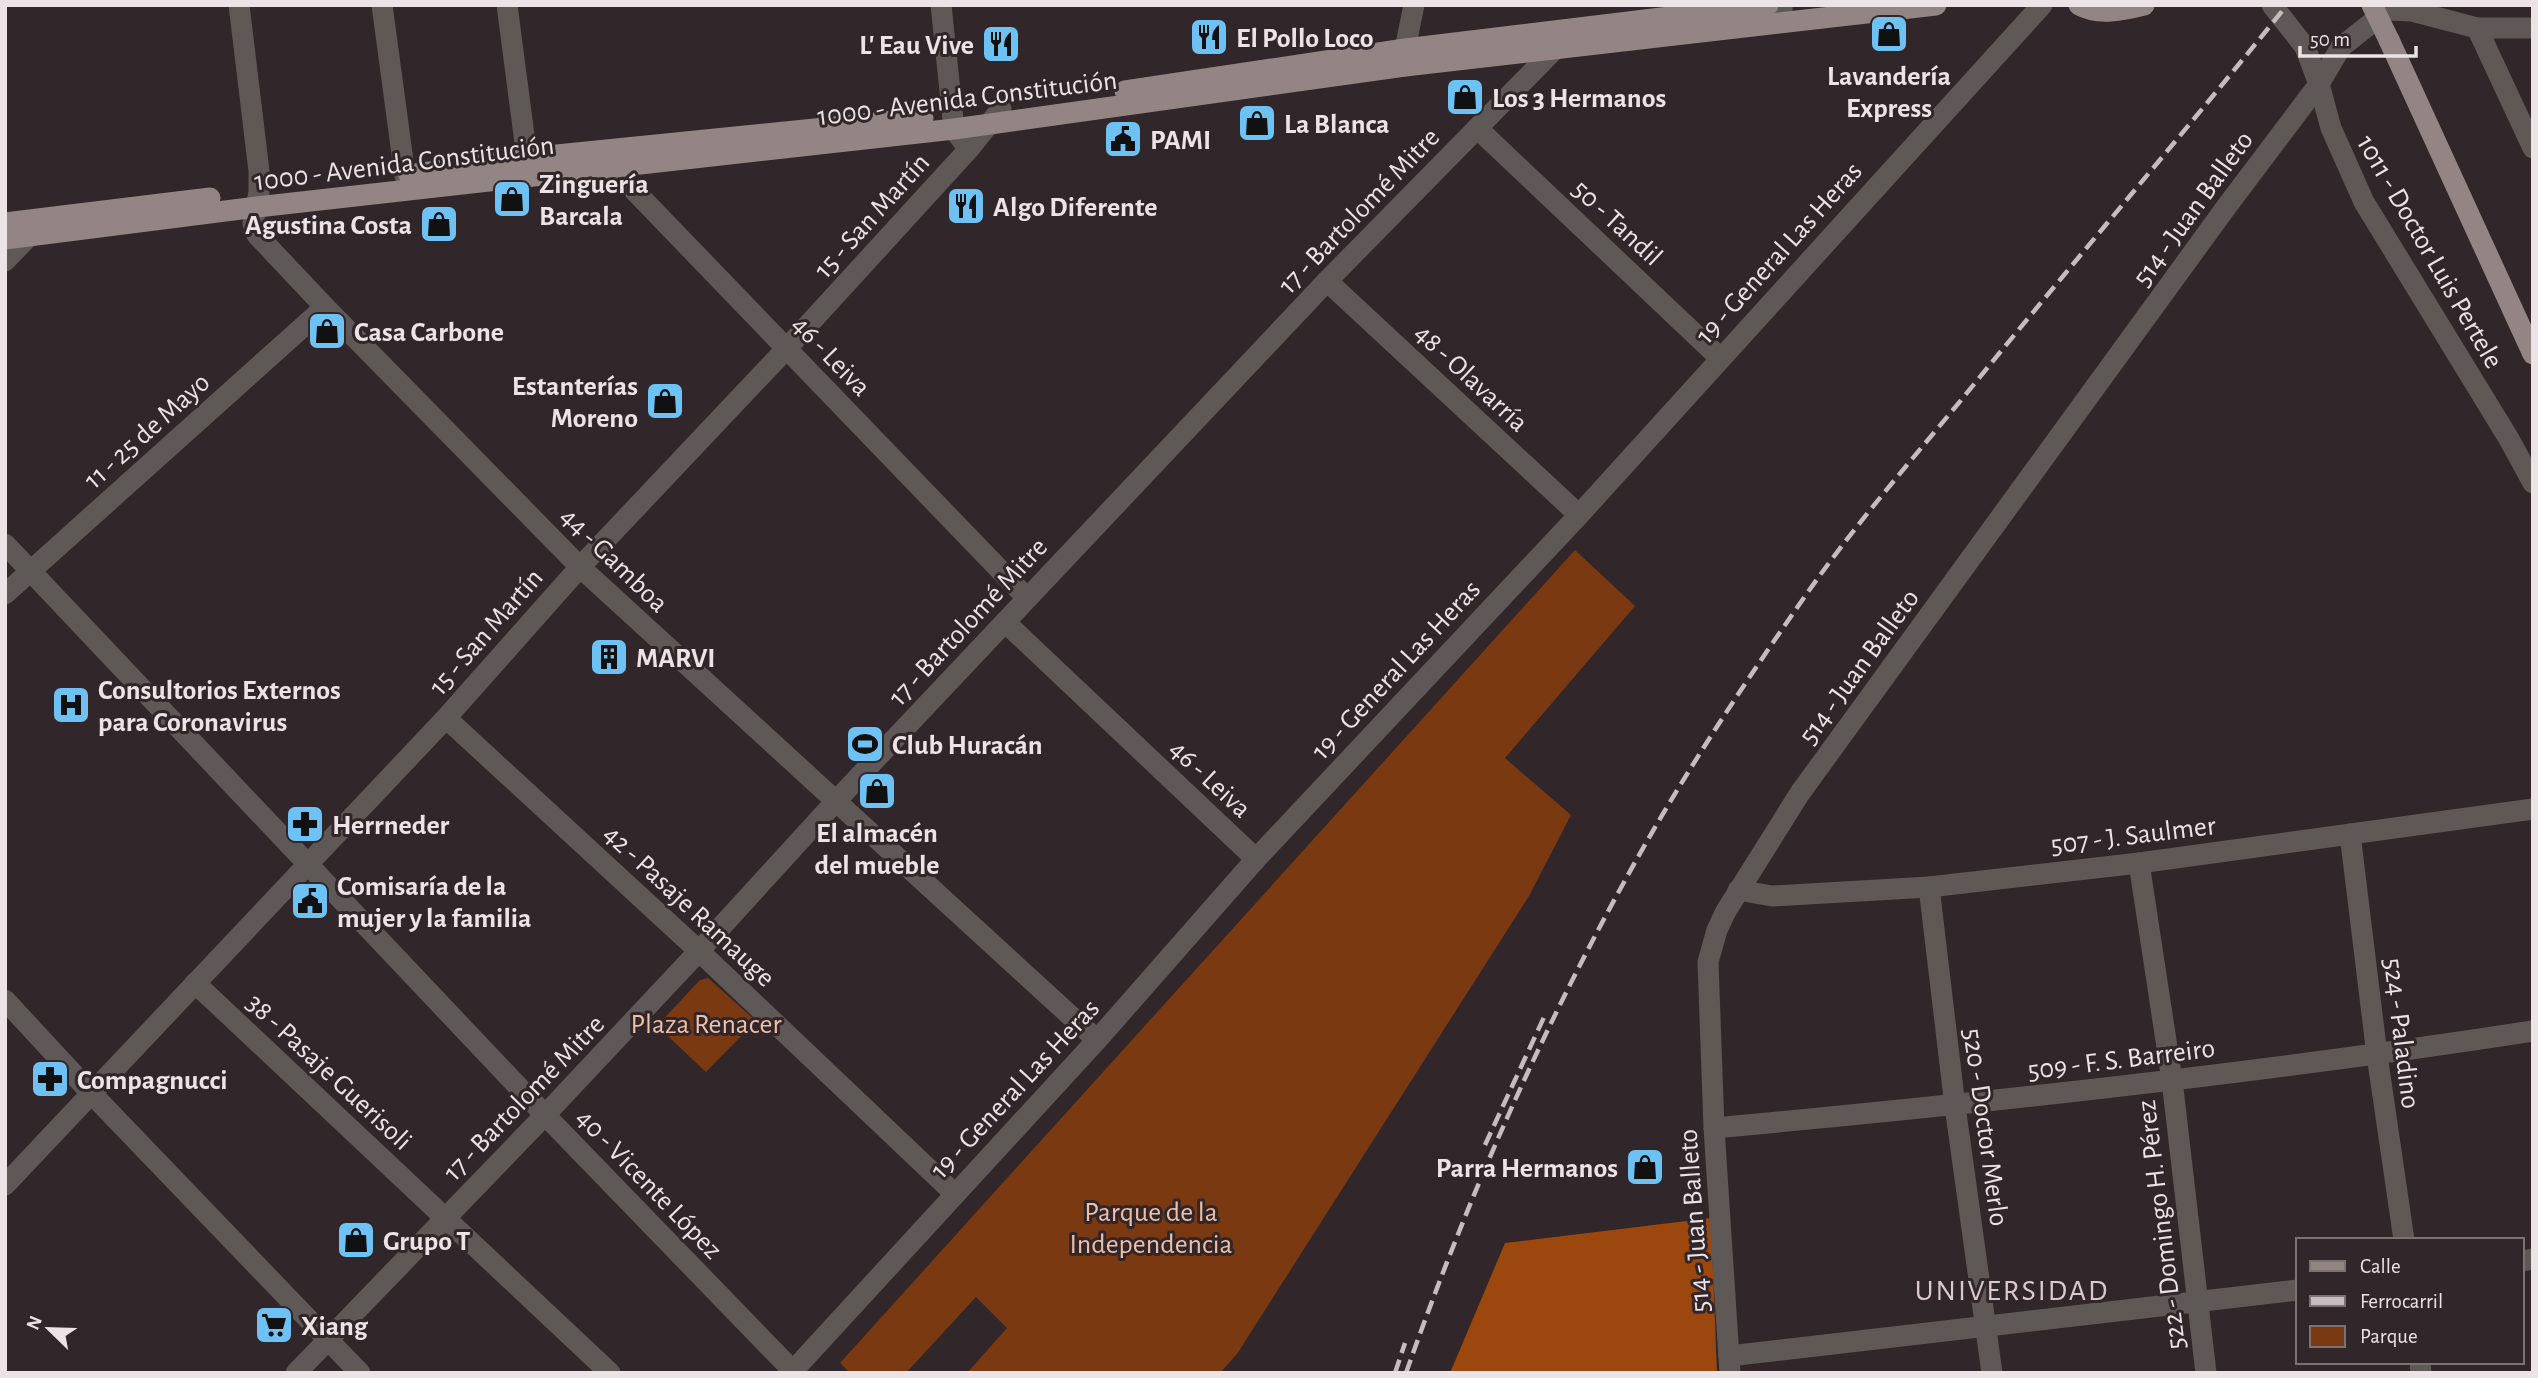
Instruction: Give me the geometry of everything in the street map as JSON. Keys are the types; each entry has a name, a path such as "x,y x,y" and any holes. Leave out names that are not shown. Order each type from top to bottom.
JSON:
{"main road":[{"name":"1000 - Avenida Constitución","path":"1555,39 1768,5"},
{"name":"1000 - Avenida Constitución","path":"5,239 27,229 258,199 995,117 1405,57 1782,14 1936,5"},
{"path":"2079,5 2118,11 2144,5"},
{"path":"2380,8 2389,40 2533,354"},
{"name":"1000 - Avenida Constitución","path":"258,199 527,158 604,159"},
{"name":"1000 - Avenida Constitución","path":"5,223 27,229"}],"street":[{"name":"44 - Gamboa","path":"239,5 259,171 258,199 253,224 257,235 580,567 1097,1040"},
{"path":"382,5 405,176"},
{"path":"507,5 527,158"},
{"path":"940,5 953,122 969,149"},
{"path":"1405,57 1414,5"},
{"name":"19 - General Las Heras","path":"792,1372 1097,1040 1256,859 1578,514 2042,5"},
{"name":"1011 - Doctor Luis Pertele","path":"2272,5 2305,47 2319,84 2330,128 2364,202 2509,439 2533,483"},
{"path":"2380,8 2412,11 2477,28 2533,28"},
{"name":"514 - Juan Balleto","path":"1730,1364 1714,1128 1708,962 1717,930 1738,890 1800,793 2227,206 2319,84 2341,47 2380,8"},
{"path":"2477,28 2533,148"},
{"name":"17 - Bartolomé Mitre","path":"296,1373 545,1115 836,801 1327,281 1477,128 1555,39"},
{"name":"15 - San Martín","path":"5,1185 446,718 580,567 787,348 995,117"},
{"name":"50 - Tandil","path":"1477,128 1719,357"},
{"name":"46 - Leiva","path":"604,159 1027,598"},
{"path":"5,261 27,229"},
{"name":"48 - Olavarría","path":"1327,281 1578,514"},
{"name":"11 - 25 de Mayo","path":"5,594 325,307"},
{"name":"40 - Vicente López","path":"5,544 307,865 792,1372"},
{"name":"46 - Leiva","path":"1005,622 1256,859"},
{"name":"42 - Pasaje Ramauge","path":"446,718 699,951 955,1194"},
{"name":"507 - J. Saulmer","path":"1738,890 1772,896 1929,887 2139,863 2533,809"},
{"name":"524 - Paladino","path":"2350,834 2376,1055 2404,1238"},
{"name":"522 - Domingo H. Pérez","path":"2139,863 2172,1080 2206,1373"},
{"name":"520 - Doctor Merlo","path":"1929,887 1955,1107 1992,1373"},
{"name":"38 - Pasaje Guerisoli","path":"195,983 610,1373"},
{"path":"5,1000 360,1373"},
{"name":"509 - F. S. Barreiro","path":"1714,1128 1955,1107 2376,1055 2533,1031"},
{"path":"1730,1364 1986,1327 2296,1290"}],"green space":[{"name":"Parque de la Independencia","path":"1575,550 1635,606 1505,758 1571,815 1529,896 1237,1354 1220,1373 967,1373 1007,1328 976,1297 906,1373 850,1373 840,1363"},
{"name":"Plaza Renacer","path":"708,978 756,1021 706,1072 657,1026 700,980"}],"shaded area":[{"path":"1711,1218 1717,1373 1450,1373 1505,1243"}],"railway":[{"path":"1406,1373 1478,1186 1532,1063 1623,884 1711,735 1808,592 1864,518 2287,5"},
{"path":"1485,1145 1545,1015"},
{"path":"1395,1373 1405,1343"}],"place":[{"name":"Lavandería Express","path":"1889,34"},
{"name":"El Pollo Loco","path":"1209,37"},
{"name":"L' Eau Vive","path":"1001,44"},
{"name":"Los 3 Hermanos","path":"1465,97"},
{"name":"La Blanca","path":"1257,123"},
{"name":"PAMI","path":"1123,139"},
{"name":"Zinguería Barcala","path":"512,199"},
{"name":"Algo Diferente","path":"966,206"},
{"name":"Agustina Costa","path":"439,224"},
{"name":"Casa Carbone","path":"327,331"},
{"name":"Estanterías Moreno","path":"665,401"},
{"name":"MARVI","path":"609,657"},
{"name":"Consultorios Externos para Coronavirus","path":"71,705"},
{"name":"Club Huracán","path":"865,744"},
{"name":"El almacén del mueble","path":"877,791"},
{"name":"Herrneder","path":"305,824"},
{"name":"Comisaría de la mujer y la familia","path":"310,901"},
{"name":"Compagnucci","path":"50,1079"},
{"name":"Parra Hermanos","path":"1645,1167"},
{"name":"Grupo T","path":"356,1240"},
{"name":"Xiang","path":"274,1325"}],"district":[{"name":"UNIVERSIDAD","path":"2012,1290"}]}
